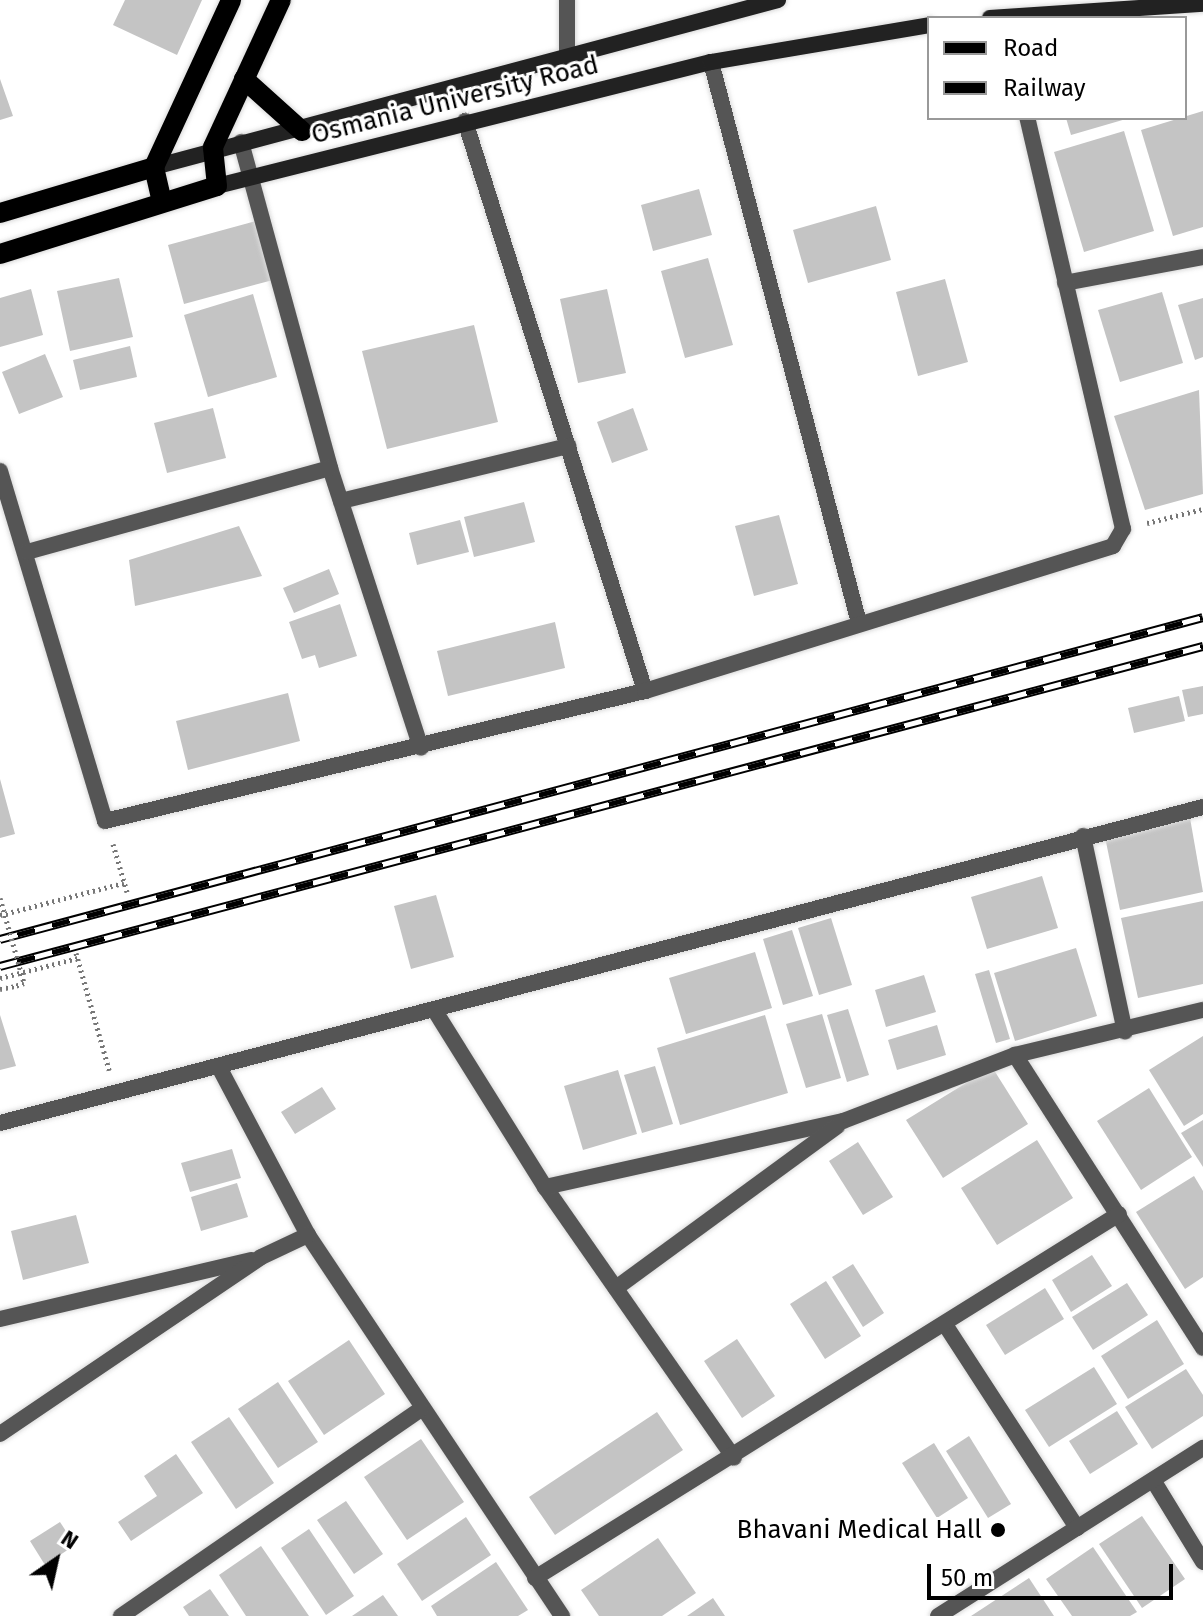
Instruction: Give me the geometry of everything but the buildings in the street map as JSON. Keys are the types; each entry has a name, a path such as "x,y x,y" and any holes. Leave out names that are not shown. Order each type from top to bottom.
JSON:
{"main road":[{"path":"162,202 154,167 231,0"},
{"path":"217,186 213,147 281,0"},
{"name":"Osmania University Road","path":"0,213 213,147 302,131 567,54 778,0"},
{"path":"1015,16 1203,4"},
{"name":"Osmania University Road","path":"0,254 217,186 465,121 711,62 927,25"},
{"path":"244,79 302,131"}],"street":[{"path":"567,0 567,54"},
{"path":"711,62 859,623"},
{"path":"0,471 27,552 105,821 421,748 645,691 1113,546 1123,529 1027,120"},
{"path":"465,121 645,691"},
{"path":"241,142 330,468 421,748"},
{"path":"1065,283 1203,257"},
{"path":"341,501 568,446"},
{"path":"27,552 330,468"},
{"path":"0,1123 435,1011 1083,836 1203,807"},
{"path":"1083,836 1125,1032"},
{"path":"545,1187 843,1121 1015,1055 1125,1032 1203,1010"},
{"path":"435,1011 545,1187 734,1458"},
{"path":"1015,1055 1203,1348"},
{"path":"219,1067 308,1235 420,1410 562,1616"},
{"path":"616,1288 843,1121"},
{"path":"535,1578 946,1326 1119,1214"},
{"path":"0,1434 261,1257 308,1235"},
{"path":"0,1319 261,1257"},
{"path":"946,1326 1077,1528"},
{"path":"121,1616 420,1410"},
{"path":"938,1616 1203,1448"},
{"path":"1153,1480 1203,1562"}],"path":[{"path":"1123,529 1203,509"},
{"path":"116,857 127,892"},
{"path":"0,915 124,883"},
{"path":"0,898 24,983 0,989"},
{"path":"0,978 77,955 116,1094"}],"railway":[{"path":"0,939 1203,617"},
{"path":"0,966 1203,646"}],"place":[{"name":"Bhavani Medical Hall","path":"998,1530"}]}
